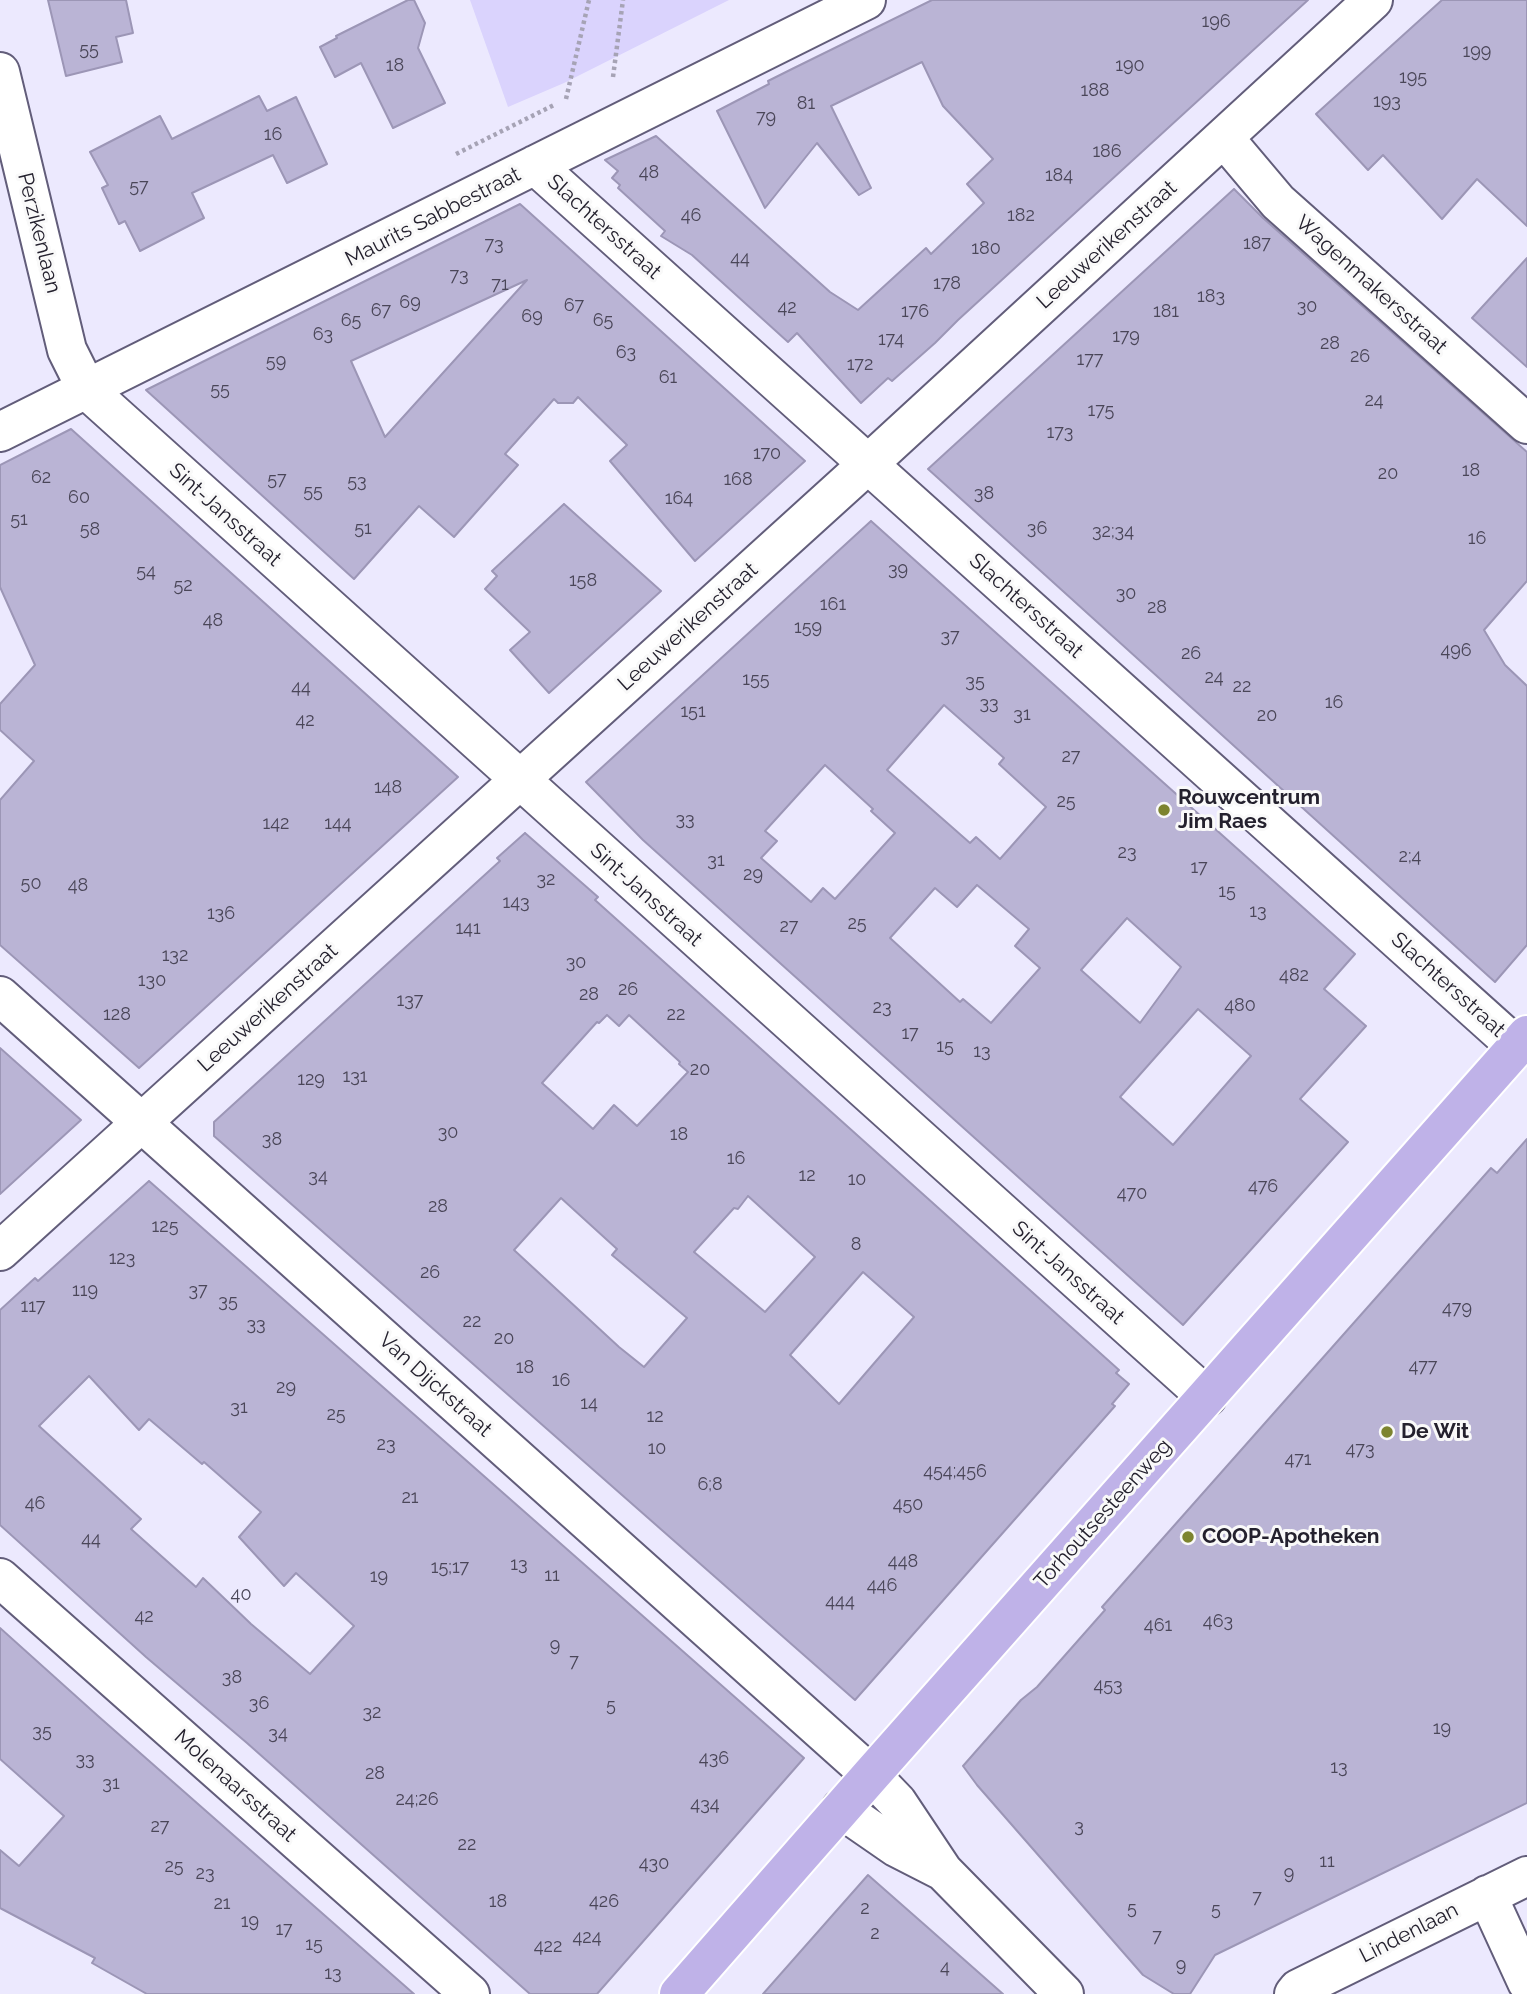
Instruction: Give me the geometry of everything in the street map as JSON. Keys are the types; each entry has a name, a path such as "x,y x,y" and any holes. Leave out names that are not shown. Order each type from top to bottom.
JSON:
{"main road":[{"name":"Torhoutsesteenweg","path":"679,1994 1522,1041"}],"street":[{"name":"Maurits Sabbestraat","path":"0,432 866,0"},
{"name":"Leeuwerikenstraat","path":"0,1251 868,464 1373,0"},
{"name":"Perzikenlaan","path":"0,72 67,350 87,390"},
{"name":"Wagenmakersstraat","path":"1224,138 1278,202 1527,424"},
{"name":"Slachtersstraat","path":"535,165 868,464 1522,1041"},
{"name":"Sint-Jansstraat","path":"87,390 1207,1397"},
{"name":"Van Dijckstraat","path":"0,996 871,1774 897,1802 943,1871"},
{"name":"Molenaarsstraat","path":"0,1578 470,1994"},
{"path":"841,1809 896,1847 943,1871 1065,1994"},
{"name":"Lindenlaan","path":"1294,1994 1298,1989 1527,1876"},
{"path":"1487,1895 1527,1982"}],"path":[{"path":"566,99 589,0"},
{"path":"613,77 624,0"}],"shaded area":[{"path":"470,0 729,0 564,83 508,107"}],"building":[{"path":"48,0 126,0 133,33 116,37 122,62 66,76"},
{"path":"408,0 414,0 425,23 418,48 445,103 393,128 361,63 335,77 320,47 337,38 336,36"},
{"path":"932,0 1308,0 935,343 892,381 888,378 861,403 797,333 788,342 692,255 661,236 665,231 618,188 620,185 612,178 618,171 605,160 656,136 830,292 858,310 926,248 931,254 984,203 967,184 993,159 943,106 922,62 831,106 871,188 859,195 817,143 765,208 717,111 769,84 768,81"},
{"path":"1442,0 1527,0 1527,226 1477,179 1442,219 1383,155 1368,170 1316,114"},
{"path":"259,96 267,111 296,97 327,164 287,183 273,155 192,193 204,218 140,251 125,221 119,224 102,188 108,185 90,152 160,116 172,139"},
{"path":"1234,189 1263,218 1527,452 1527,581 1484,630 1505,665 1527,686 1527,945 1495,982 928,469"},
{"path":"520,204 805,461 695,561 610,461 627,445 578,397 573,403 558,403 554,399 505,454 518,465 454,537 419,506 354,579 146,390","holes":["527,280 385,437 351,361"]},
{"path":"1527,258 1527,367 1472,318"},
{"path":"71,429 458,777 139,1068 0,945 0,800 34,761 0,730 0,704 35,665 0,587 0,465"},
{"path":"564,504 661,591 549,693 510,650 530,632 485,589 497,576 492,571"},
{"path":"871,521 1355,954 1324,989 1366,1026 1300,1099 1348,1142 1183,1325 643,840 586,782","holes":["944,705 1004,758 999,764 1046,807 1000,859 976,837 970,843 887,770","825,765 895,833 835,899 823,888 811,902 761,858 777,841 765,831","977,885 1029,929 1015,946 1040,968 991,1023 963,999 960,1002 890,938 935,888 957,907","1127,918 1181,967 1140,1023 1081,970","1198,1009 1251,1056 1173,1145 1120,1097"]},
{"path":"525,833 598,897 595,900 1119,1370 1116,1373 1129,1384 1112,1404 1115,1406 855,1700 214,1136 214,1122 500,861 497,858","holes":["607,1015 619,1026 629,1015 688,1072 637,1126 614,1105 593,1129 542,1083 597,1022","748,1196 815,1257 765,1312 694,1252 734,1208 738,1209","561,1198 617,1249 612,1255 687,1318 644,1367 514,1250","863,1272 914,1317 839,1404 790,1355"]},
{"path":"0,1048 81,1120 0,1194"},
{"path":"1527,1139 1527,1803 1215,1955 1190,1994 1174,1994 1143,1975 963,1766 1105,1610 1102,1607 1491,1168 1497,1173"},
{"path":"149,1181 804,1758 597,1994 530,1994 0,1525 0,1310 35,1278 38,1281","holes":["89,1376 139,1430 149,1419 261,1512 239,1537 284,1586 296,1573 354,1626 310,1674 251,1624 203,1578 196,1587 131,1529 141,1519 39,1426"]},
{"path":"0,1628 414,1994 147,1994 92,1963 95,1958 0,1908 0,1850 19,1866 64,1816 0,1759"},
{"path":"868,1875 926,1926 1003,1994 763,1994"}],"place":[{"name":"Rouwcentrum Jim Raes","path":"1164,810"},
{"name":"De Wit","path":"1387,1432"},
{"name":"COOP-Apotheken","path":"1188,1537"}]}
